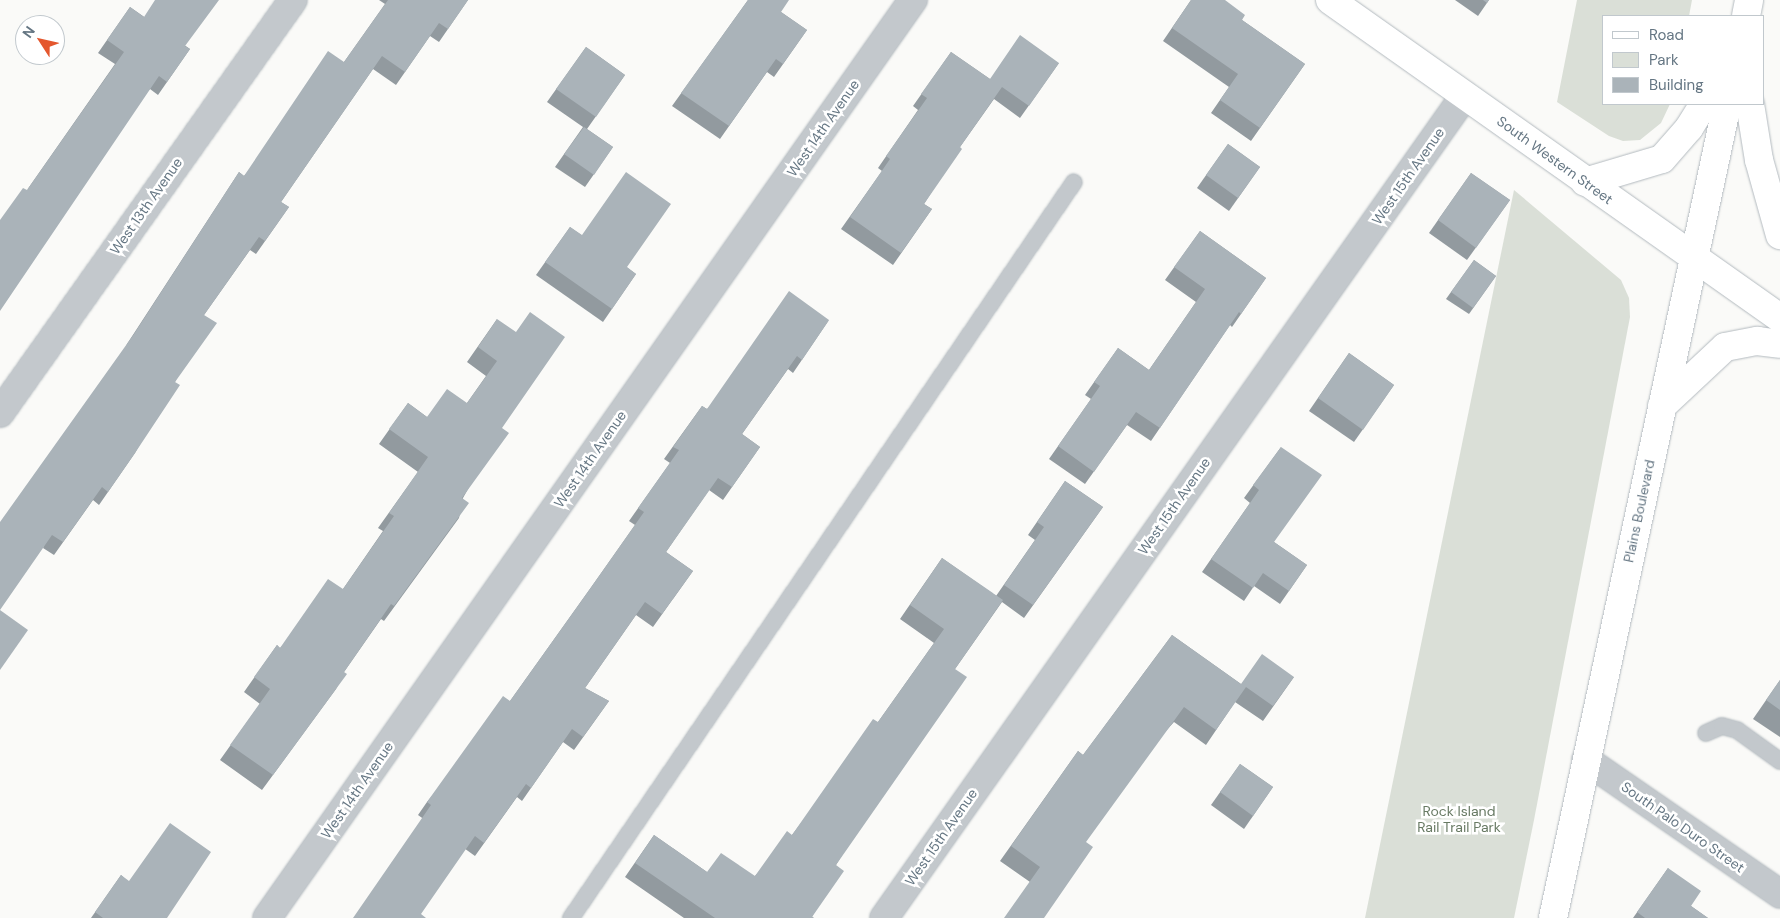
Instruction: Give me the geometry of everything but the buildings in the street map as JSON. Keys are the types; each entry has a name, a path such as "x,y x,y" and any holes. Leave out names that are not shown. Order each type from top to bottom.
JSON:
{"main road":[{"name":"South Western Street","path":"1330,0 1780,318"},
{"path":"1746,15 1750,0"},
{"path":"1586,182 1662,160 1689,128 1703,105"},
{"name":"Plains Boulevard","path":"1553,918 1727,105"},
{"path":"1750,105 1759,160 1780,234"},
{"path":"1662,406 1724,347 1757,340 1780,344"}],"street":[{"name":"West 13th Avenue","path":"0,413 293,0"},
{"name":"West 14th Avenue","path":"267,918 913,0"},
{"name":"West 15th Avenue","path":"884,918 1465,95"},
{"name":"South Palo Duro Street","path":"1586,760 1780,894"}],"lane":[{"path":"572,918 1074,182"},
{"path":"1706,733 1722,726 1736,730 1780,761"}],"green space":[{"path":"1577,0 1692,0 1689,15 1602,15 1602,105 1670,105 1661,123 1640,140 1623,141 1609,136 1557,102"},
{"name":"Rock Island Rail Trail Park","path":"1514,190 1621,280 1629,298 1630,317 1514,918 1365,918"}]}
